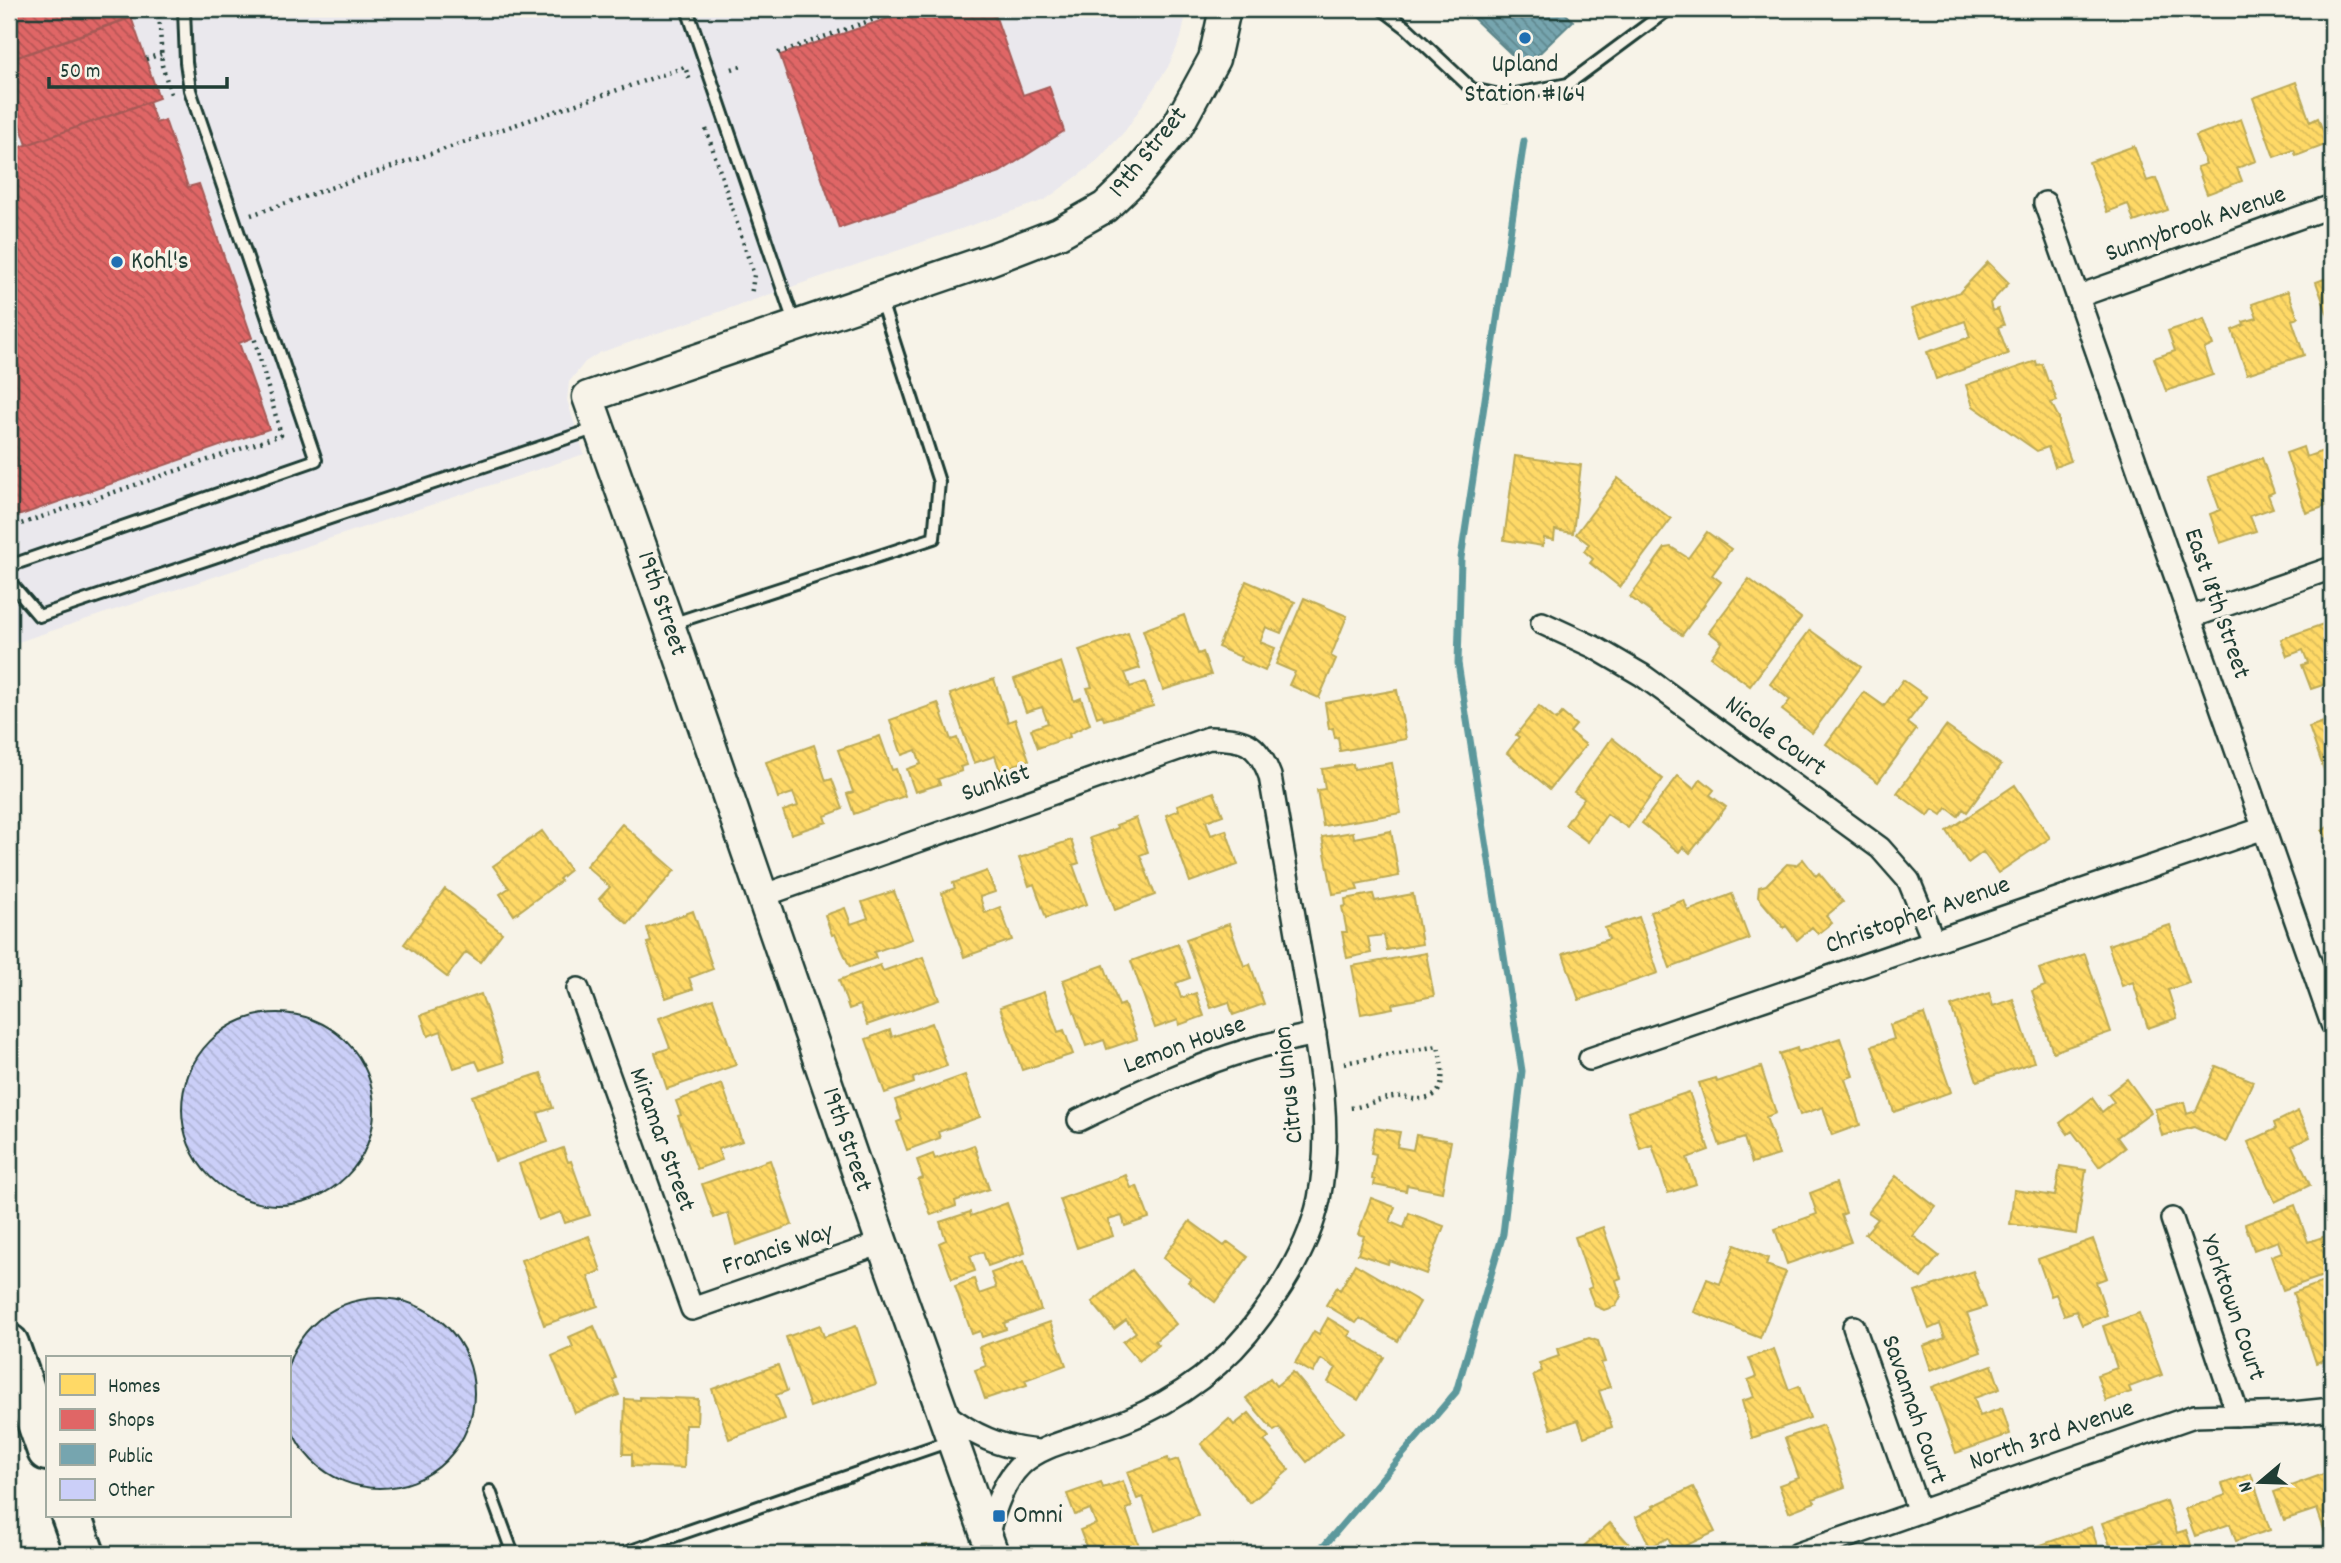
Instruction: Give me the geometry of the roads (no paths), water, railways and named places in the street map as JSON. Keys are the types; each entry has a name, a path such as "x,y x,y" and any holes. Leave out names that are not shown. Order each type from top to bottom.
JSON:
{"highway":[{"path":"9,1344 46,1448"},
{"path":"72,1518 85,1554"}],"main road":[{"name":"19th Street","path":"990,1546 588,397 880,299 1059,233 1105,207 1131,182 1177,127 1214,59 1225,9"}],"street":[{"name":"East 18th Street","path":"2045,203 2332,1024"},
{"name":"Sunnybrook Avenue","path":"2079,296 2332,206"},
{"path":"2191,618 2332,568"},
{"name":"Nicole Court","path":"1542,623 1594,647 1642,675 1880,848 1909,881 1933,940"},
{"name":"Sunkist","path":"762,896 1209,738 1232,739 1250,745"},
{"name":"Citrus Union","path":"990,1546 995,1504 1005,1485 1024,1460 1038,1451 1125,1422 1158,1407 1193,1385 1227,1357 1253,1328 1281,1289 1303,1248 1319,1200 1326,1149 1323,1084 1270,776 1263,756 1250,745"},
{"name":"Christopher Avenue","path":"1590,1059 2264,828"},
{"name":"Miramar Street","path":"578,989 692,1309"},
{"name":"Lemon House","path":"1079,1120 1208,1063 1253,1048 1315,1034"},
{"name":"Yorktown Court","path":"2172,1219 2238,1415"},
{"name":"Francis Way","path":"692,1309 882,1243"},
{"name":"Savannah Court","path":"1854,1327 1919,1512"},
{"name":"North 3rd Avenue","path":"1798,1554 2194,1416 2332,1409"},
{"name":"Citrus Union","path":"943,1412 967,1430 988,1441 1038,1451"}],"lane":[{"path":"9,566 316,460 190,90 184,9"},
{"path":"687,9 796,328"},
{"path":"1382,9 1407,28 1472,89 1505,96 1568,83 1669,9"},
{"path":"669,625 934,538 939,482 880,299"},
{"path":"9,582 39,616 599,428"},
{"path":"622,1554 953,1441"},
{"path":"490,1491 513,1554"}],"waterway":[{"path":"1307,1554 1324,1546 1456,1392 1503,1234 1522,1071 1458,663 1461,558 1524,141"}],"place":[{"name":"Upland Station #164","path":"1525,38"},
{"name":"Kohl's","path":"117,262"},
{"name":"Omni","path":"999,1516"}]}
